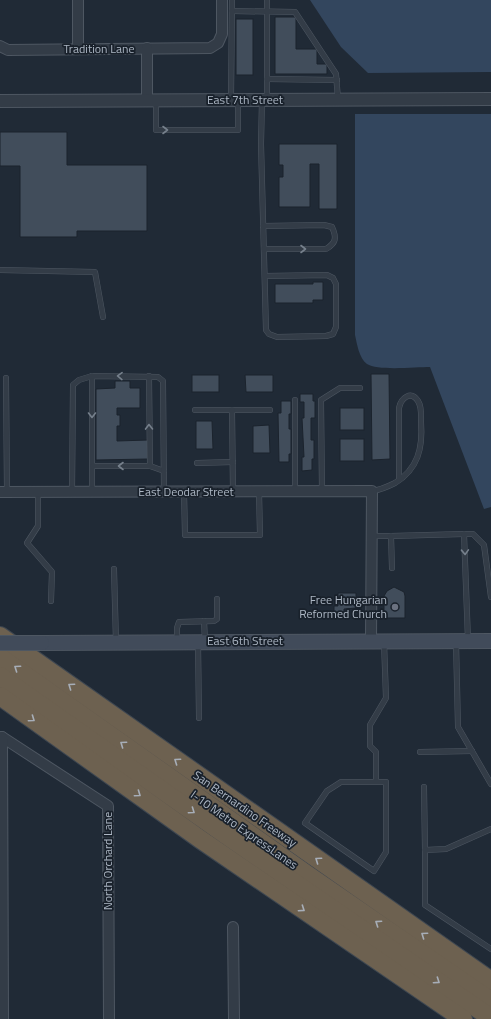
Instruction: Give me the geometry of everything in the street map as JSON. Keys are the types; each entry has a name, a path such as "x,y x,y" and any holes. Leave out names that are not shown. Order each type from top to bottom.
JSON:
{"highway":[{"name":"San Bernardino Freeway","path":"0,636 491,981"},
{"name":"I-10 Metro ExpressLanes","path":"0,656 308,875 491,1001"},
{"name":"I-10 Metro ExpressLanes","path":"0,676 227,836 491,1018"},
{"path":"0,696 200,839 463,1019"},
{"path":"200,839 340,914"},
{"path":"444,949 491,990"}],"main road":[{"name":"East 6th Street","path":"0,643 116,643 177,641 491,641"}],"street":[{"path":"78,0 78,49"},
{"path":"147,48 210,48 214,46 218,43 222,34 222,0"},
{"name":"Tradition Lane","path":"0,46 8,50 147,48 151,100"},
{"name":"East 7th Street","path":"0,101 491,100"},
{"path":"372,491 371,536 377,641"},
{"name":"East Deodar Street","path":"3,492 372,491"},
{"name":"North Orchard Lane","path":"3,1019 2,737 108,806 109,1019"},
{"path":"233,926 234,1019"}],"lane":[{"path":"151,100 156,130 238,130 235,100 232,0"},
{"path":"264,276 327,275 333,278 336,284 336,327 333,334 326,336 276,337 269,334 266,330 264,276 263,226 264,100 268,79 268,0"},
{"path":"232,11 295,12 336,74 338,100"},
{"path":"268,79 337,80"},
{"path":"263,226 324,225 332,227 336,235 332,246 326,249 264,249"},
{"path":"0,270 95,272 104,317"},
{"path":"92,376 92,492"},
{"path":"72,492 73,385 79,380 92,376 149,376 158,377 163,381 164,492"},
{"path":"149,376 150,466"},
{"path":"3,492 6,378"},
{"path":"322,492 322,400 340,388 360,388"},
{"path":"372,491 382,490 399,480 412,468 420,450 422,435 420,405 417,399 410,396 405,397 400,401 399,408 399,480"},
{"path":"295,400 295,492"},
{"path":"195,410 270,410"},
{"path":"232,410 233,492"},
{"path":"197,463 233,462"},
{"path":"93,466 150,466 164,471"},
{"path":"38,492 38,526 27,543 52,572 51,602"},
{"path":"184,492 185,535 260,535 259,492"},
{"path":"464,534 462,641 458,726 491,784"},
{"path":"371,536 473,534 484,545 491,597"},
{"path":"391,536 392,568"},
{"path":"114,569 116,643"},
{"path":"177,641 177,628 179,622 214,621 217,619 217,599"},
{"path":"200,718 204,621"},
{"path":"376,782 376,752 370,746 370,726 386,698 377,641"},
{"path":"420,752 472,751"},
{"path":"341,782 376,782 386,782 386,852 374,870 305,823 327,791 341,782"},
{"path":"424,787 425,905 491,949"},
{"path":"425,850 446,849 491,829"}],"water":[{"path":"310,0 491,0 491,72 368,73 341,47"},
{"path":"355,114 491,114 491,507 484,509 430,367 388,368 372,366 364,361 359,351 355,335"}],"building":[{"path":"275,17 296,17 296,49 317,49 317,64 327,64 327,74 275,74"},
{"path":"236,19 253,19 253,75 236,75"},
{"path":"0,132 67,132 67,165 147,165 147,231 77,231 77,237 20,237 20,166 0,166"},
{"path":"279,144 337,144 337,209 319,209 319,164 310,164 310,207 279,207 279,177 283,177 283,165 279,165"},
{"path":"313,282 323,282 323,300 313,300 313,303 275,303 275,284 313,284"},
{"path":"371,374 389,374 390,459 372,460"},
{"path":"192,375 219,375 219,392 192,392"},
{"path":"245,375 273,375 273,392 246,392"},
{"path":"115,381 130,381 130,388 140,388 140,408 117,408 117,415 120,415 120,426 117,426 117,441 148,440 148,459 96,460 96,389 115,388"},
{"path":"300,394 313,394 313,401 315,401 315,418 311,418 311,440 314,440 314,459 312,459 312,470 302,471 302,457 304,457 302,418 304,418 304,402 300,402"},
{"path":"281,401 291,401 289,429 291,429 291,454 289,454 289,462 279,462 278,413 281,413"},
{"path":"340,408 364,408 364,430 340,430"},
{"path":"196,421 212,421 213,449 196,449"},
{"path":"269,425 270,453 253,453 253,426"},
{"path":"340,439 364,439 364,461 340,461"},
{"name":"Free Hungarian Reformed Church","path":"394,587 404,592 405,618 384,618 384,596 387,591"},
{"path":"338,593 356,593 356,608 344,609 344,616 334,616 334,606 338,606"}],"place":[{"name":"Free Hungarian Reformed Church","path":"395,607"}]}
